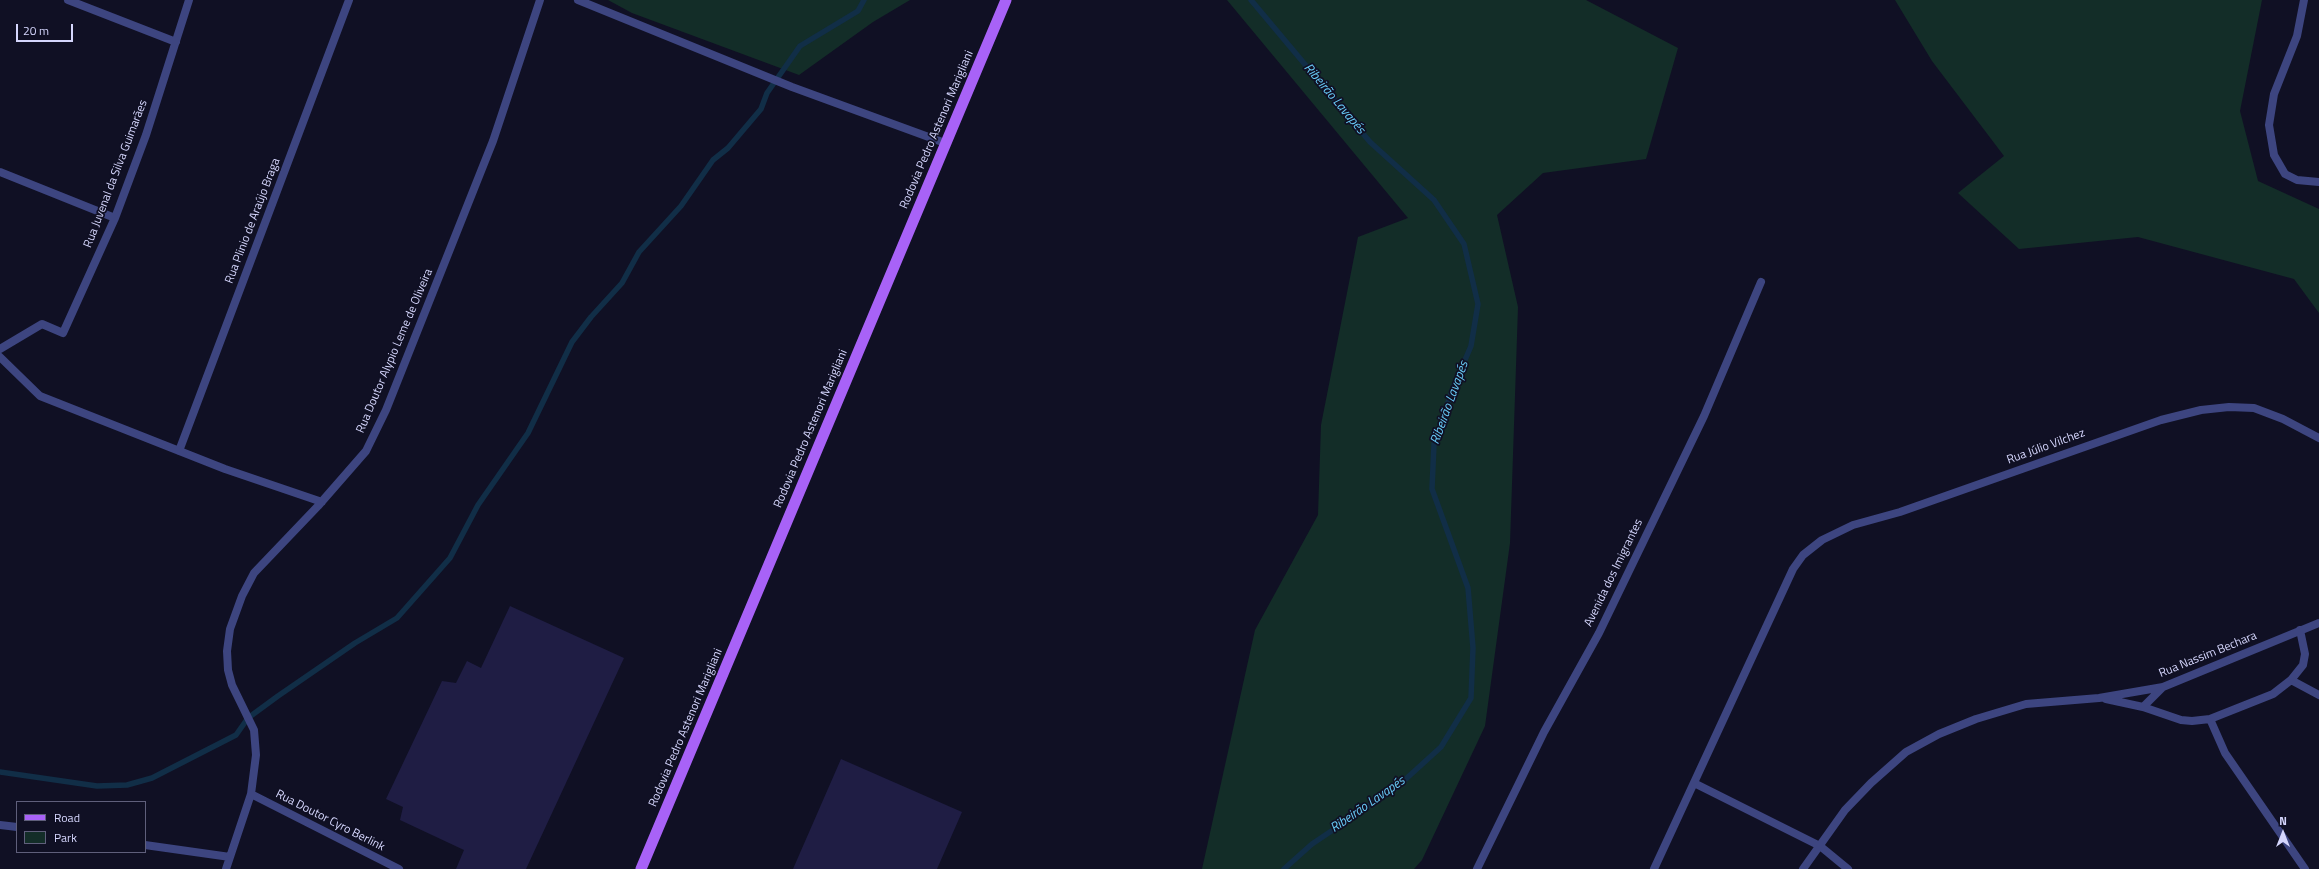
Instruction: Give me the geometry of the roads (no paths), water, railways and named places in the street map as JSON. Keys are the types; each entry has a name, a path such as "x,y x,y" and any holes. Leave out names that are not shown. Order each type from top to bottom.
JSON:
{"main road":[{"name":"Rodovia Pedro Astenori Marigliani","path":"641,869 1006,0"}],"street":[{"path":"68,0 176,42"},
{"name":"Rua Juvenal da Silva Guimarães","path":"1,351 42,324 63,333 115,218 146,135 189,0"},
{"name":"Rua Plinio de Araújo Braga","path":"179,451 349,0"},
{"name":"Rua Doutor Alypio Leme de Oliveira","path":"226,869 251,794 256,755 254,730 242,706 228,670 227,651 230,629 242,596 254,573 322,502 366,451 386,410 493,141 540,0"},
{"path":"578,0 792,86 945,143"},
{"path":"2304,0 2297,36 2274,94 2269,125 2274,155 2285,174 2297,180 2319,182"},
{"path":"0,172 115,218"},
{"name":"Avenida dos Imigrantes","path":"1477,869 1544,732 1602,626 1704,416 1761,282"},
{"path":"1,351 40,396 179,451 322,502"},
{"name":"Rua Júlio Vilchez","path":"1654,869 1793,569 1803,555 1822,540 1853,526 1900,512 2161,420 2202,410 2229,407 2254,408 2283,419 2319,438"},
{"name":"Rua Nassim Bechara","path":"1802,869 1845,810 1871,783 1906,752 1939,734 1976,719 2026,704 2099,698 2163,687 2319,623"},
{"name":"Rua Nassim Bechara","path":"2099,698 2143,707 2181,720 2192,721 2210,719 2273,694 2291,680 2303,665 2306,654 2300,630"},
{"path":"2291,680 2319,695"},
{"path":"2143,707 2163,687"},
{"path":"2210,719 2218,739 2229,759 2305,869"},
{"path":"1694,783 1820,846 1848,869"},
{"name":"Rua Doutor Cyro Berlink","path":"251,794 399,869"},
{"path":"0,825 16,827"},
{"path":"146,845 230,857"}],"waterway":[{"path":"0,772 97,786 127,785 152,778 236,735 248,718 278,696 355,643 397,618 450,558 478,505 528,433 572,342 591,317 622,283 639,252 681,206 713,160 728,148 761,109 767,93 800,46 858,11 864,0"},
{"name":"Ribeirão Lavapés","path":"1251,0 1370,142 1434,200 1464,244 1478,304 1471,346 1453,388 1434,444 1432,489 1468,588 1473,648 1471,698 1441,747 1397,787 1312,844 1284,869"}]}
